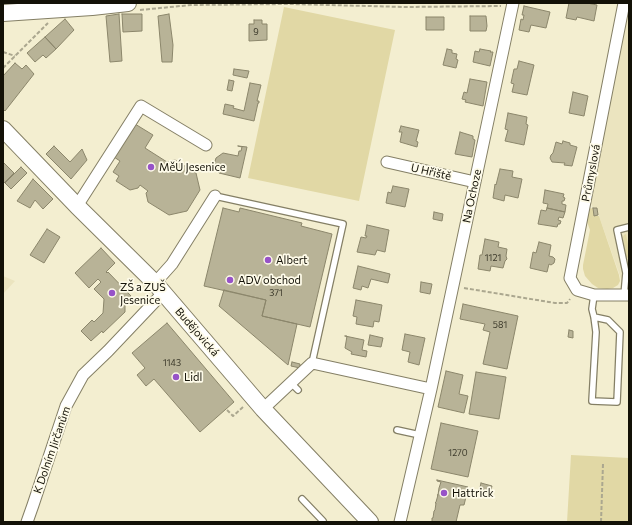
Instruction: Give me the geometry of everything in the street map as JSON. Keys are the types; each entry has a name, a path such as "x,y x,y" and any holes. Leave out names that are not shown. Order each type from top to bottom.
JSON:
{"main road":[{"path":"3,13 92,7 132,7"},
{"name":"Budějovická","path":"3,129 159,288 263,409 370,522"}],"street":[{"name":"Průmyslová","path":"577,290 570,278 624,3"},
{"name":"Na Ochoze","path":"400,522 432,389 475,182 509,4"},
{"path":"77,206 141,106 206,145"},
{"name":"U Hřiště","path":"387,162 475,182"},
{"name":"K Dolním Jirčanům","path":"27,522 66,406 83,375 108,351 159,288 172,264 215,196"},
{"path":"577,290 594,295 626,295"},
{"path":"263,409 295,387 312,363 432,389"}],"lane":[{"path":"215,196 342,224 312,363"},
{"path":"626,295 626,273 617,230 629,227"},
{"path":"594,295 592,309 596,332 592,401 617,402 620,332 608,320 594,317"},
{"path":"397,430 420,435"},
{"path":"302,499 323,521"}],"path":[{"path":"132,7 290,4 406,7 509,4"},
{"path":"3,68 52,19"},
{"path":"3,52 15,56"},
{"path":"453,286 555,304 567,303 577,290"},
{"path":"227,410 232,416 246,405"},
{"path":"601,522 604,464"}],"shaded area":[{"path":"629,3 629,302 598,215 597,208 593,208 591,203"},
{"path":"284,7 395,30 359,201 248,178"},
{"path":"593,208 594,216 599,216 619,275 620,281 618,285 613,288 598,288 585,276 583,269 590,230 586,219 588,209"},
{"path":"626,234 629,244 628,258 626,257 623,237"},
{"path":"3,276 15,281 3,294"},
{"path":"571,455 629,458 629,522 567,522"}],"building":[{"path":"569,3 587,3 597,5 594,21 577,17 576,20 566,18"},
{"path":"524,6 550,12 546,28 531,25 529,32 519,30 521,19 523,20 524,15 522,15"},
{"path":"119,14 122,61 110,62 106,16"},
{"path":"122,14 142,14 142,31 123,32"},
{"path":"169,14 173,45 172,62 162,62 158,16"},
{"path":"470,16 486,16 486,31 470,31"},
{"path":"426,17 444,17 444,30 426,30"},
{"path":"65,19 74,30 56,49 45,37"},
{"path":"254,20 262,20 262,24 267,24 267,40 249,41 249,24 254,24"},
{"path":"45,37 56,49 46,58 43,55 35,62 27,53"},
{"path":"447,49 452,50 452,53 457,54 456,59 458,60 456,68 443,65"},
{"path":"480,49 493,52 490,66 473,62 475,51 479,52"},
{"path":"519,61 534,65 527,95 512,92 514,84 511,83 514,69 517,69"},
{"path":"15,63 22,69 26,65 34,74 5,111 3,109 3,76"},
{"path":"234,69 249,71 247,78 233,75"},
{"path":"470,79 487,82 483,106 465,102 466,100 462,99 464,92 467,93"},
{"path":"229,80 234,81 232,91 227,90"},
{"path":"250,83 261,85 257,101 259,101 259,103 254,121 223,114 225,104 234,106 233,108 244,111"},
{"path":"573,92 588,96 584,116 569,113"},
{"path":"508,113 527,117 526,124 528,125 524,145 505,141 508,130 505,129"},
{"name":"MěÚ Jesenice","path":"135,124 153,135 145,148 167,162 175,160 196,173 200,190 187,211 169,215 148,202 146,193 148,191 140,185 138,188 130,190 116,181 119,176 113,172 120,161 114,157"},
{"path":"401,126 419,130 416,141 418,142 417,147 400,142 402,132 399,132"},
{"path":"460,132 473,136 473,139 475,140 472,157 455,154"},
{"path":"563,141 577,147 572,166 564,165 565,163 552,162 550,158 556,142 562,144"},
{"path":"54,146 70,162 82,149 87,160 71,179 46,154"},
{"path":"238,146 247,147 240,178 219,173 214,165 216,158 223,153 238,156 242,147"},
{"path":"3,162 14,173 3,184"},
{"path":"21,167 27,173 11,189 5,183"},
{"path":"500,169 513,171 512,177 522,179 518,198 505,195 504,201 493,198 495,184 496,185"},
{"path":"33,179 53,199 43,209 35,200 30,208 17,201"},
{"path":"393,186 409,189 405,207 386,203 388,192 391,193"},
{"path":"545,190 564,194 563,197 565,198 564,201 562,201 562,204 566,205 565,212 547,208 548,204 543,203"},
{"name":"Albert","path":"223,208 239,212 240,208 302,223 301,226 332,234 310,327 262,316 266,300 204,286"},
{"path":"547,208 565,212 563,218 559,217 558,220 561,221 557,227 538,224 541,210 546,211"},
{"path":"593,208 597,208 598,215 594,216"},
{"path":"434,212 443,214 442,221 433,219"},
{"path":"367,225 389,230 385,252 377,250 375,255 357,252 361,237 366,238 367,236 365,236"},
{"path":"47,229 60,237 44,263 30,255"},
{"path":"485,239 499,242 498,247 507,249 507,259 503,268 491,266 490,271 478,269 480,255 482,255"},
{"path":"539,242 551,245 549,256 555,259 554,263 551,265 549,264 547,272 530,268 533,252 536,253"},
{"name":"ZŠ a ZUŠ Jesenice","path":"101,248 115,263 106,272 108,272 131,296 125,302 125,312 103,333 102,331 91,341 81,331 92,320 94,322 103,313 104,299 94,289 101,282 98,279 89,288 75,273"},
{"path":"358,266 390,274 388,283 371,279 368,288 362,286 361,290 353,288"},
{"path":"421,282 432,284 430,294 420,292"},
{"path":"224,290 266,300 262,316 297,324 288,365 219,306"},
{"path":"356,300 382,305 379,322 374,321 373,327 356,324 357,317 353,316"},
{"path":"463,304 518,316 507,369 483,364 490,332 483,330 485,324 460,319"},
{"name":"Lidl","path":"167,323 234,402 200,432 154,379 146,386 137,375 145,368 132,353"},
{"path":"569,330 573,331 573,338 568,337"},
{"path":"405,334 425,338 419,365 408,362 410,352 402,350"},
{"path":"370,335 383,338 381,347 368,345"},
{"path":"347,336 364,340 362,350 367,351 366,357 351,354 352,352 345,348"},
{"path":"292,362 300,364 300,368 291,366"},
{"path":"446,371 463,375 459,394 468,396 464,413 438,407"},
{"path":"476,372 506,377 499,419 469,414"},
{"path":"441,423 478,431 468,477 431,469"},
{"path":"437,480 468,487 464,505 460,505 456,522 432,522 435,503 441,482"},
{"path":"481,483 492,486 490,494 479,492"}],"place":[{"name":"MěÚ Jesenice","path":"151,167"},
{"name":"Albert","path":"268,260"},
{"name":"ADV obchod","path":"230,280"},
{"name":"ZŠ a ZUŠ Jesenice","path":"112,293"},
{"name":"Lidl","path":"176,377"},
{"name":"Hattrick","path":"444,493"}]}
